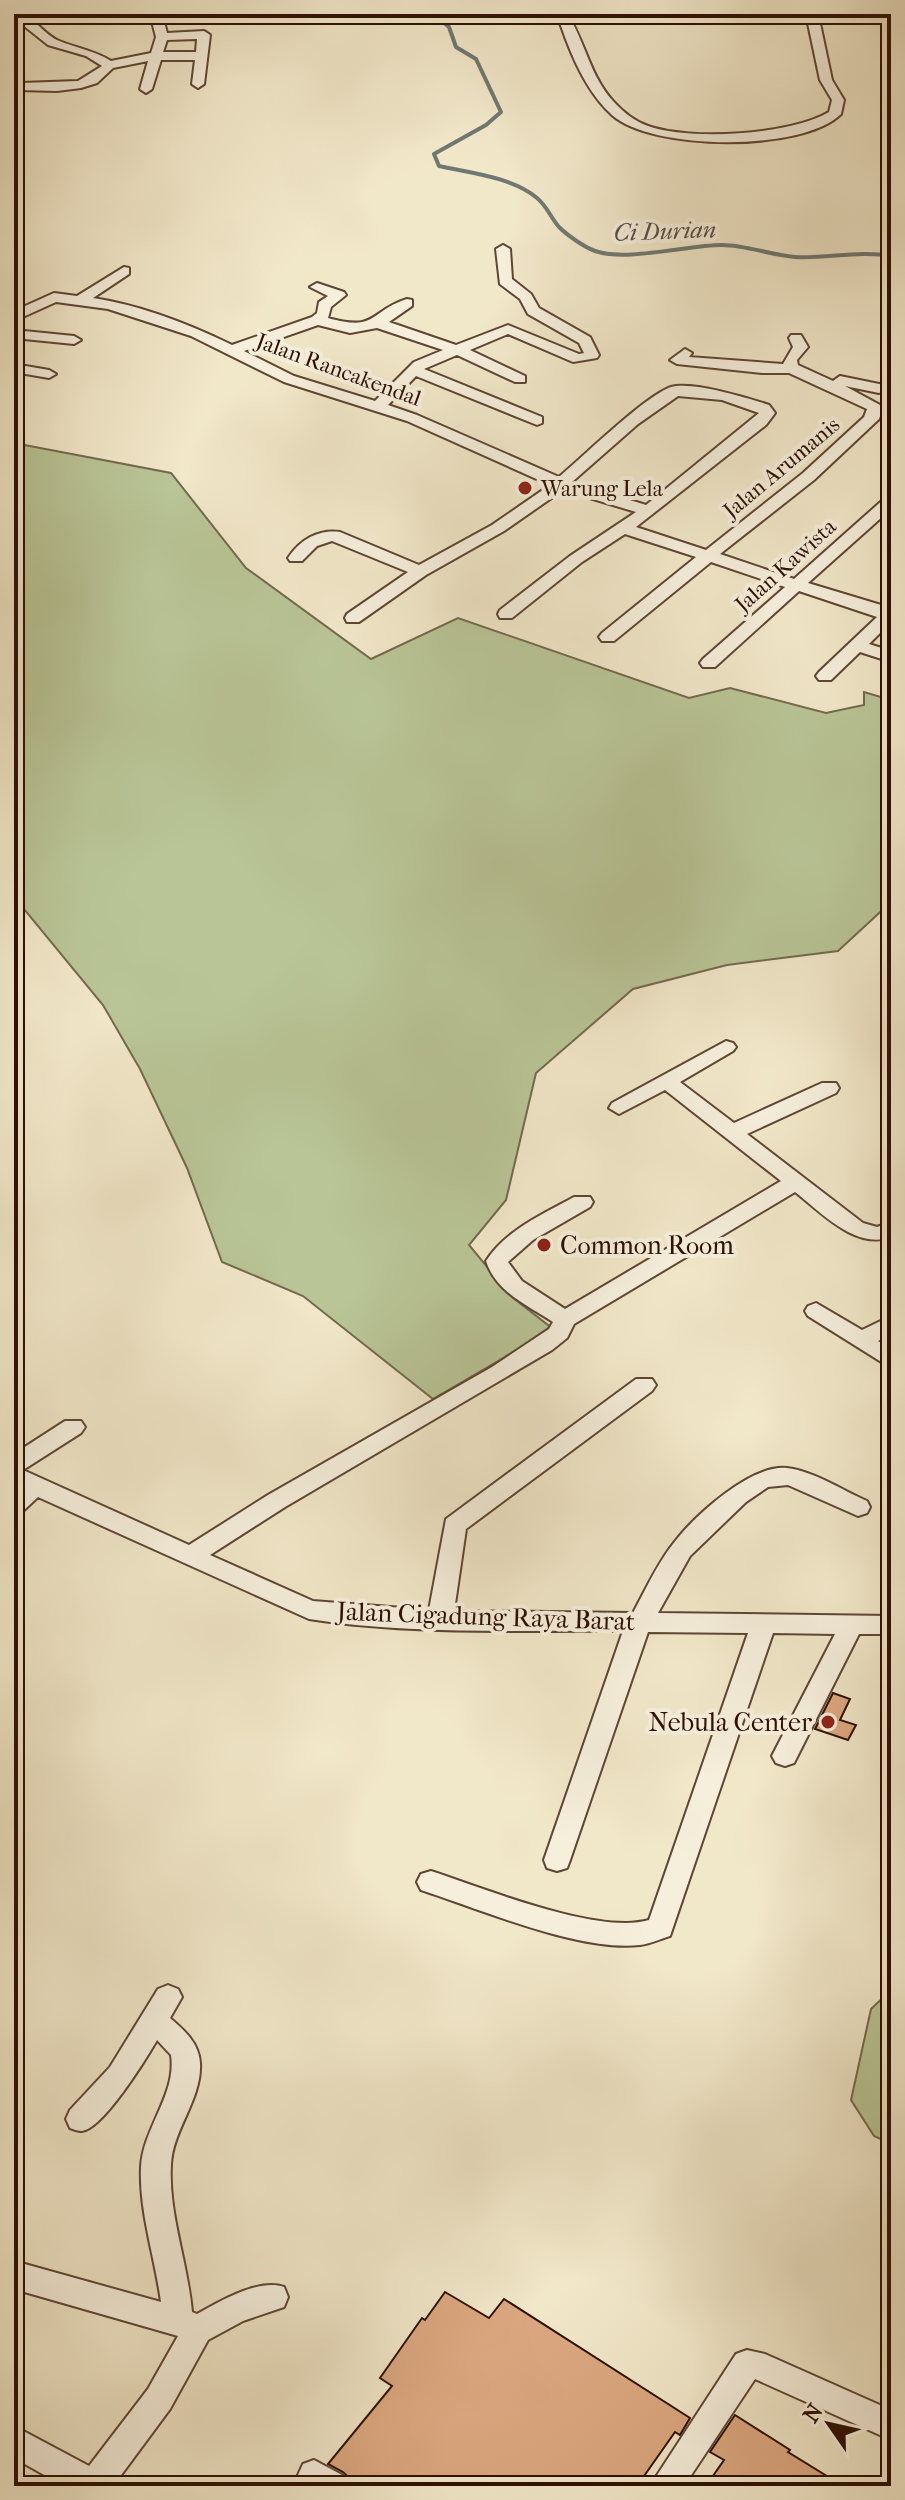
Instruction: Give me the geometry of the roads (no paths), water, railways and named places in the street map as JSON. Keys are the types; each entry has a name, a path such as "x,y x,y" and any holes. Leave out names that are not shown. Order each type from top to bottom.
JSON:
{"street":[{"path":"17,14 52,42 90,53 109,65 157,56 202,56"},
{"path":"146,89 162,37 156,14"},
{"path":"561,14 591,80 613,109 649,131 688,137 783,133 818,125 835,114 838,100 826,80 812,14"},
{"path":"162,37 203,35 198,84"},
{"path":"21,87 82,84 101,76 109,65"},
{"path":"379,406 414,370 429,360 510,329 578,359 587,359 592,355 585,340 533,311 527,298 505,281 503,249"},
{"path":"81,300 124,271"},
{"path":"229,351 317,320 324,314 324,305 339,295 317,287"},
{"name":"Jalan Rancakendal","path":"14,317 54,297 110,305 196,333 289,379 379,406 561,484 649,511"},
{"path":"317,320 350,329 378,323 407,303"},
{"path":"378,323 458,350 520,379"},
{"path":"14,334 74,340"},
{"path":"791,368 790,360 801,347 803,338"},
{"path":"680,362 791,368 815,376 879,388"},
{"path":"14,368 49,374"},
{"name":"Jalan Arumanis","path":"608,637 706,555 805,480 842,448 874,413 875,408 865,401 791,368"},
{"path":"414,370 537,420"},
{"path":"353,618 420,571 498,528 561,484 633,421 675,391 714,394 764,408 767,413 761,422 649,511 576,559 506,614"},
{"name":"Jalan Kawista","path":"709,663 891,501"},
{"path":"624,528 890,615 825,676"},
{"path":"296,558 300,551 322,537 337,536 420,571"},
{"path":"859,646 891,657"},
{"path":"619,1108 726,1047"},
{"path":"666,1081 855,1228 878,1234 891,1229"},
{"path":"733,1132 829,1088"},
{"path":"189,1557 255,1511 447,1405 536,1350 559,1333 565,1319 796,1182"},
{"path":"565,1319 512,1284 498,1270 497,1261 506,1249 530,1231 582,1202"},
{"path":"816,1311 891,1360"},
{"path":"861,1341 891,1324"},
{"path":"440,1620 455,1525 644,1385"},
{"path":"14,1465 73,1427"},
{"path":"557,1860 640,1621 681,1550 738,1496 760,1481 776,1476 791,1477 858,1507"},
{"path":"14,1505 24,1481"},
{"name":"Jalan Cigadung Raya Barat","path":"24,1481 309,1610 342,1615 440,1620 891,1625"},
{"path":"431,1882 576,1928 639,1935 651,1934 660,1928 764,1623"},
{"path":"785,1756 852,1624"},
{"path":"14,2441 94,2486 159,2399 187,2325 158,2209 156,2167 158,2140 185,2075 186,2061 182,2046 160,2009 120,2076 80,2119"},
{"path":"14,2275 187,2325 273,2297"},
{"path":"666,2486 747,2364 754,2364 891,2425"}],"waterway":[{"name":"Ci Durian","path":"434,14 449,27 456,47 476,59 501,112 486,125 434,154 439,166 490,177 527,191 540,201 559,227 586,247 623,255 722,245 795,257 891,256"}],"place":[{"name":"Warung Lela","path":"525,488"},
{"name":"Common Room","path":"544,1245"},
{"name":"Nebula Center","path":"828,1722"}]}
